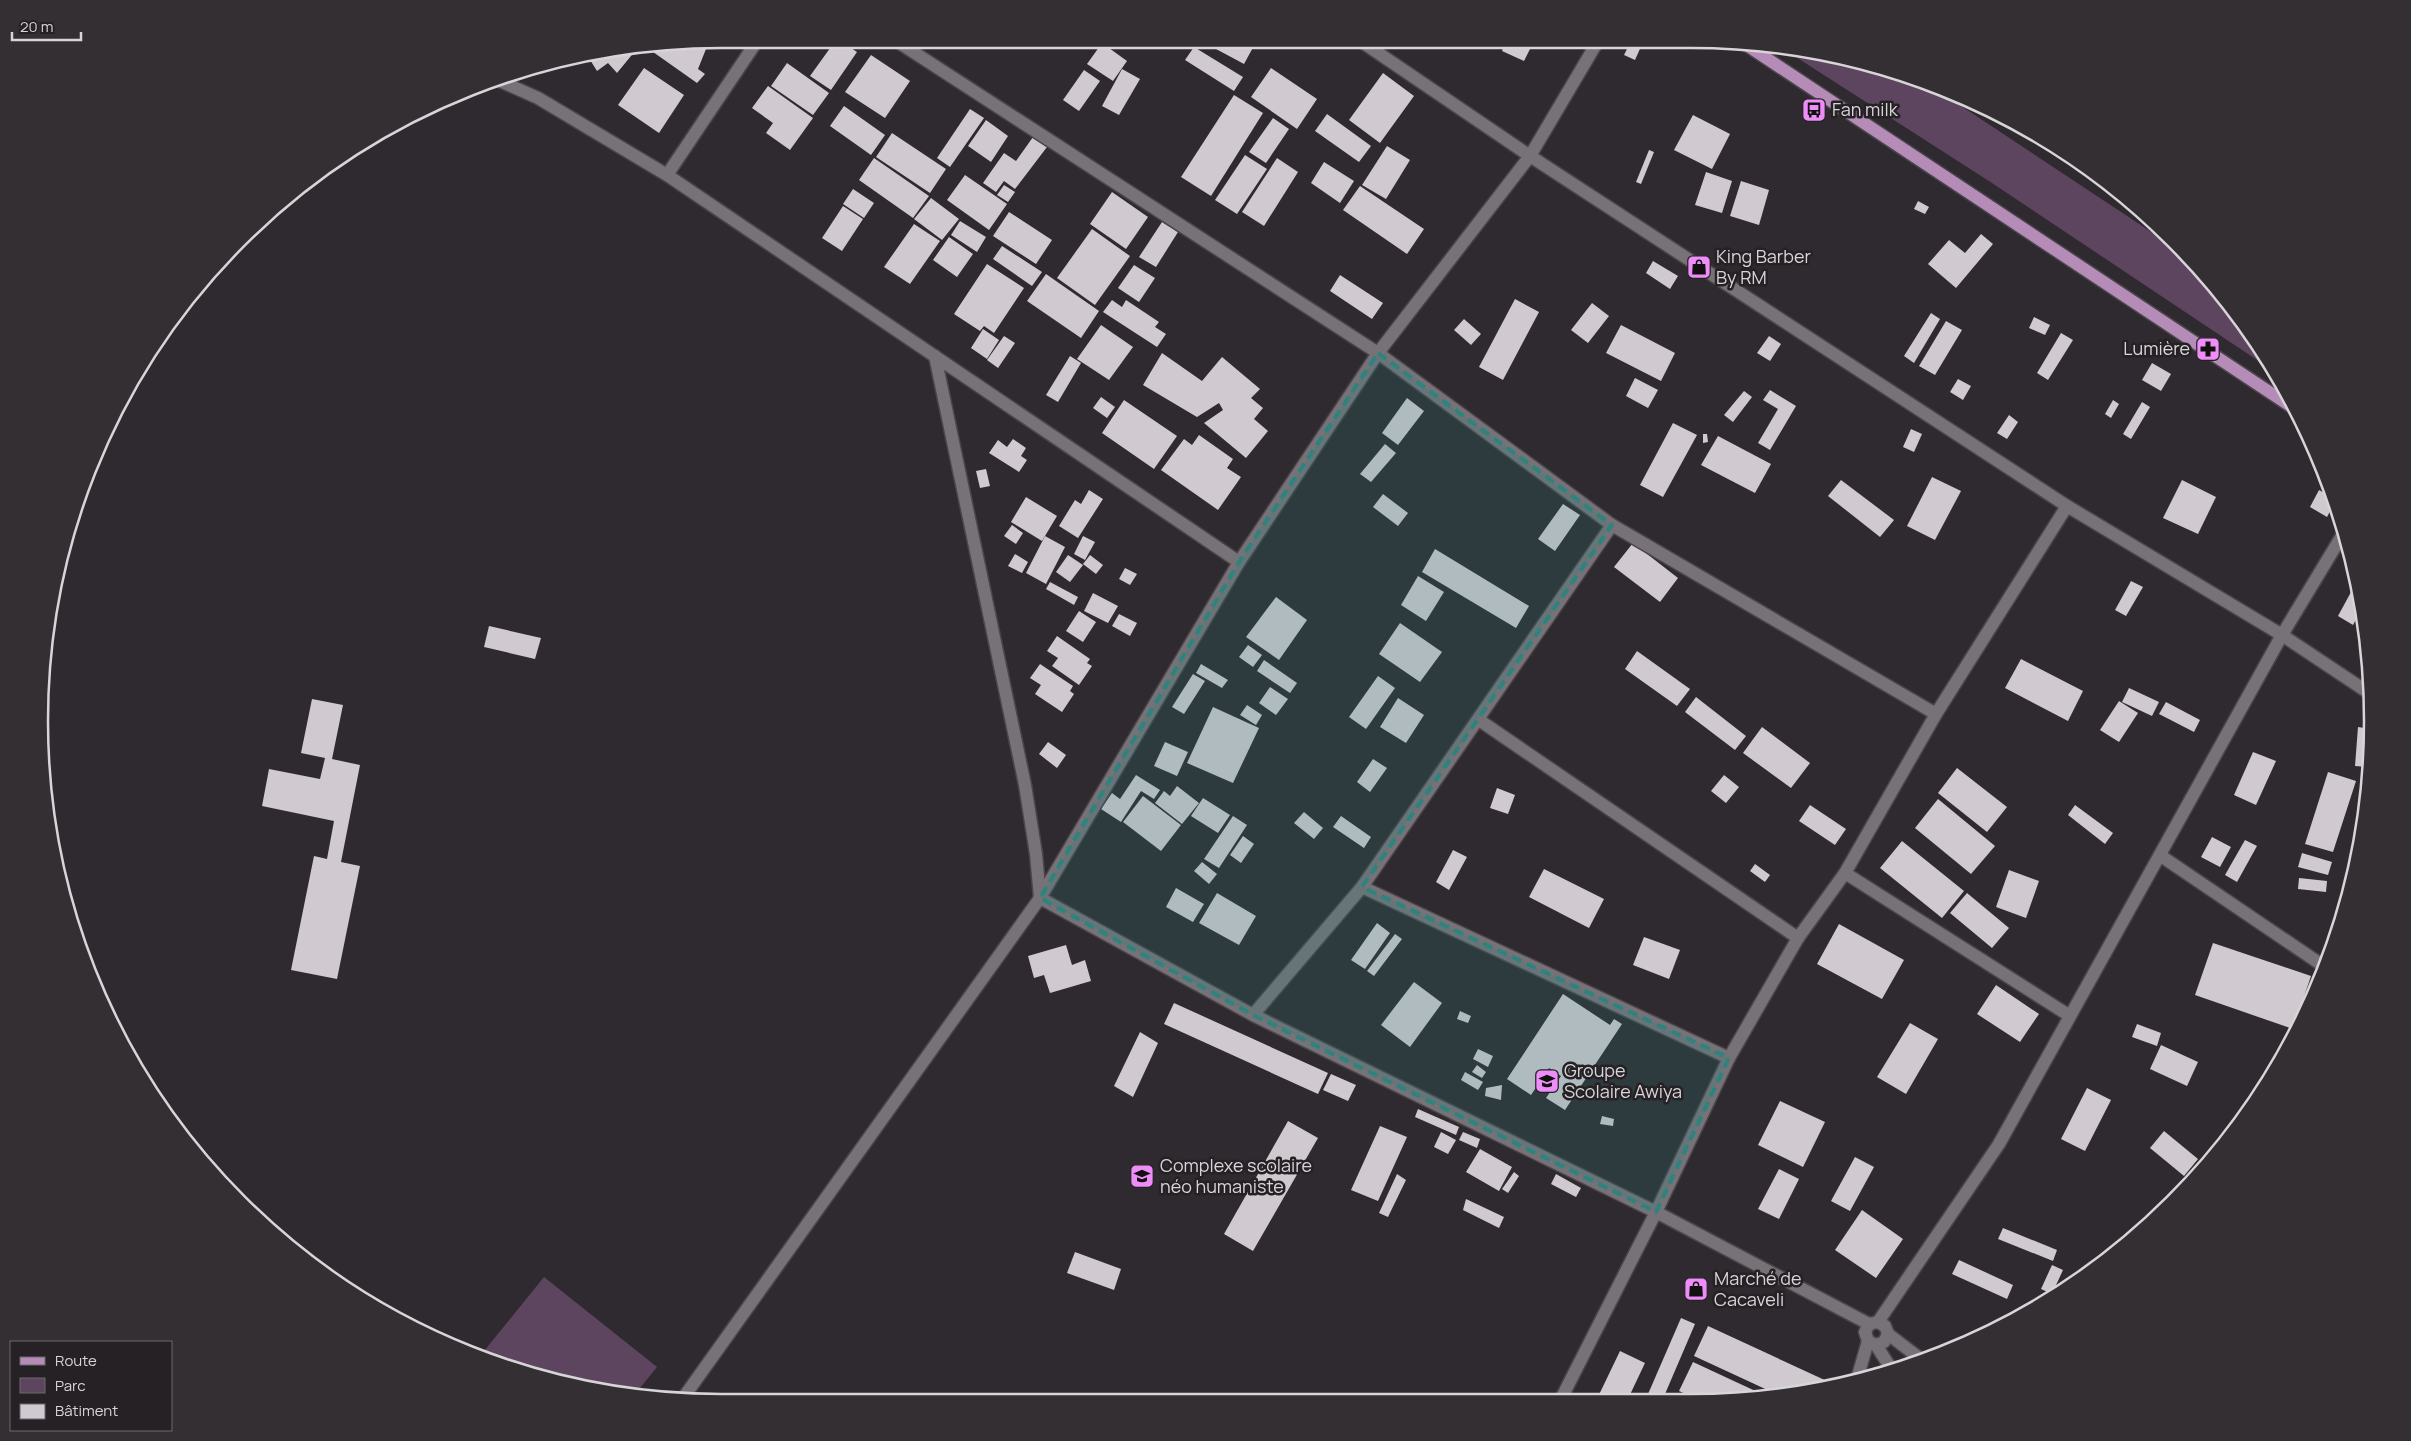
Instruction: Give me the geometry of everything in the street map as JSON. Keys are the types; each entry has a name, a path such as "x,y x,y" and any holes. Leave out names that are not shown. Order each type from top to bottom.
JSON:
{"main road":[{"path":"1755,51 2282,400"}],"street":[{"path":"667,175 751,48"},
{"path":"907,48 1378,353 1612,525 1936,714"},
{"path":"1371,48 1530,156 2067,506 2282,635 2363,688"},
{"path":"688,1393 1040,898 1239,562 1378,353 1530,156 1594,48"},
{"path":"504,83 538,98 667,175 1239,562"},
{"path":"935,356 1025,785 1036,854 1040,898"},
{"path":"1564,1394 1656,1212 1729,1058 1798,938 1846,874 1936,714 2067,506"},
{"path":"1253,1015 1362,887 1612,525"},
{"path":"1888,1364 1865,1332 1999,1144 2161,856 2282,635 2339,540"},
{"path":"1479,720 1798,938"},
{"path":"2161,856 2318,962"},
{"path":"1846,874 2070,1016"},
{"path":"1362,887 1729,1058"},
{"path":"1040,898 1253,1015 1656,1212 1873,1323 1885,1326 1888,1334 1915,1355"},
{"path":"1872,1342 1884,1342 1888,1334"},
{"path":"1860,1372 1872,1342"}],"highlighted area":[{"path":"1378,353 1612,525 1362,887 1729,1058 1656,1212 1253,1015 1040,898 1239,562"}],"green space":[{"path":"1794,55 1865,70 1907,83 1956,103 2154,234 2196,277 2224,311 2259,361 1992,183"},
{"path":"544,1277 657,1367 640,1389 633,1388 589,1381 546,1371 485,1350"}],"building":[{"path":"706,48 698,69 705,74 697,83 652,51"},
{"path":"830,48 851,48 857,52 831,90 810,76"},
{"path":"1098,48 1109,48 1127,61 1113,81 1087,64"},
{"path":"1193,48 1196,48 1243,77 1234,91 1185,60"},
{"path":"1214,48 1253,48 1244,64"},
{"path":"1503,48 1530,48 1524,61 1502,51"},
{"path":"1628,48 1640,48 1635,60 1624,55"},
{"path":"633,53 617,73 608,63 597,71 590,60"},
{"path":"871,55 910,81 885,118 845,92"},
{"path":"787,63 829,93 813,115 771,86"},
{"path":"644,68 684,95 659,133 618,105"},
{"path":"1271,68 1317,99 1297,129 1251,97"},
{"path":"1122,69 1140,79 1119,115 1102,106"},
{"path":"1084,70 1100,81 1079,111 1063,100"},
{"path":"1383,73 1414,96 1380,143 1349,120"},
{"path":"768,86 813,118 790,150 766,133 773,123 752,108"},
{"path":"1234,95 1263,113 1211,196 1181,177"},
{"path":"844,106 885,135 871,155 830,126"},
{"path":"970,109 984,118 950,167 937,158"},
{"path":"1327,114 1371,146 1359,162 1315,131"},
{"path":"1693,115 1730,134 1712,169 1674,150"},
{"path":"1273,118 1289,129 1266,163 1249,152"},
{"path":"986,120 1008,136 991,162 968,146"},
{"path":"892,133 946,169 930,193 876,157"},
{"path":"1033,137 1047,147 1015,189 1004,181 996,192 983,183 1004,153 1016,161"},
{"path":"1387,146 1410,160 1386,199 1362,185"},
{"path":"1649,150 1654,152 1641,184 1636,182"},
{"path":"1245,155 1267,169 1237,214 1215,200"},
{"path":"874,158 929,196 913,218 859,180"},
{"path":"1277,158 1298,172 1264,226 1242,212"},
{"path":"1324,162 1354,181 1340,203 1311,183"},
{"path":"1706,172 1732,181 1722,213 1695,205"},
{"path":"965,175 1007,204 989,230 947,200"},
{"path":"1741,181 1769,190 1759,225 1730,216"},
{"path":"1004,185 1015,192 1008,202 997,195"},
{"path":"1360,186 1424,229 1407,254 1343,210"},
{"path":"853,189 874,203 864,218 843,204"},
{"path":"1112,192 1148,217 1126,249 1090,224"},
{"path":"931,198 959,219 942,240 914,219"},
{"path":"1918,201 1929,207 1925,214 1914,209"},
{"path":"843,206 863,219 842,251 822,238"},
{"path":"1009,212 1052,240 1036,264 993,236"},
{"path":"960,221 986,237 977,252 951,235"},
{"path":"1162,222 1178,232 1156,267 1139,257"},
{"path":"914,224 940,241 910,284 884,267"},
{"path":"1092,229 1130,256 1095,305 1057,278"},
{"path":"1981,234 1993,244 1956,288 1928,264 1949,240 1965,253"},
{"path":"949,237 973,254 957,277 933,260"},
{"path":"1002,246 1042,272 1032,286 993,259"},
{"path":"1653,261 1678,276 1670,289 1646,273"},
{"path":"987,264 1024,288 994,333 984,326 980,331 954,314"},
{"path":"1134,265 1155,278 1139,302 1118,288"},
{"path":"1046,274 1099,311 1081,338 1027,301"},
{"path":"1340,275 1383,303 1372,319 1330,291"},
{"path":"1515,299 1539,312 1503,380 1479,367"},
{"path":"1112,300 1122,307 1126,300 1159,322 1155,327 1166,334 1157,347 1103,312"},
{"path":"1592,303 1609,316 1588,343 1571,330"},
{"path":"1931,313 1940,319 1914,363 1904,356"},
{"path":"2034,317 2050,325 2045,335 2029,328"},
{"path":"1464,319 1481,334 1471,345 1454,330"},
{"path":"1946,321 1962,330 1935,375 1919,366"},
{"path":"1101,325 1133,347 1109,380 1077,359"},
{"path":"1621,325 1675,353 1661,381 1606,353"},
{"path":"983,329 999,340 987,359 971,348"},
{"path":"2061,333 2073,340 2048,380 2037,373"},
{"path":"1004,336 1015,343 998,368 987,360"},
{"path":"1769,336 1781,344 1770,361 1757,353"},
{"path":"1162,353 1202,381 1222,357 1260,389 1251,398 1263,408 1254,419 1268,431 1246,458 1204,423 1223,410 1219,403 1197,417 1143,385"},
{"path":"1070,356 1081,363 1058,402 1046,395"},
{"path":"2152,363 2171,374 2161,391 2142,380"},
{"path":"1635,378 1658,390 1648,408 1626,396"},
{"path":"1958,379 1971,386 1963,400 1950,392"},
{"path":"1770,390 1796,406 1770,450 1758,443 1778,409 1763,400"},
{"path":"1744,391 1752,397 1733,422 1724,415"},
{"path":"1101,397 1115,407 1107,418 1093,408"},
{"path":"1407,398 1424,411 1398,445 1382,433"},
{"path":"1124,400 1177,436 1154,469 1102,433"},
{"path":"2113,400 2119,404 2111,418 2105,414"},
{"path":"2142,402 2150,407 2131,439 2123,434"},
{"path":"2009,415 2018,422 2007,439 1997,433"},
{"path":"1673,423 1697,435 1663,497 1640,485"},
{"path":"1911,429 1922,434 1914,452 1903,447"},
{"path":"1703,434 1707,434 1708,442 1703,443"},
{"path":"1199,435 1233,459 1227,468 1241,477 1218,510 1161,470 1184,439 1192,445"},
{"path":"1718,436 1771,464 1755,493 1701,465"},
{"path":"1013,439 1026,448 1021,456 1027,460 1019,472 989,453 998,440 1007,447"},
{"path":"1385,444 1396,453 1371,482 1360,474"},
{"path":"986,469 990,486 980,488 976,471"},
{"path":"1932,477 1961,491 1935,540 1907,526"},
{"path":"1841,480 1894,520 1880,537 1828,496"},
{"path":"2182,480 2216,497 2198,534 2163,518"},
{"path":"1089,490 1103,499 1078,538 1059,526 1075,500 1081,504"},
{"path":"2319,490 2323,492 2330,511 2327,517 2310,507"},
{"path":"1383,494 1408,513 1398,526 1373,507"},
{"path":"1026,497 1057,516 1042,541 1011,522"},
{"path":"1563,504 1580,515 1555,551 1538,539"},
{"path":"1012,525 1023,533 1016,544 1004,536"},
{"path":"1045,536 1065,547 1046,584 1026,573"},
{"path":"1083,536 1095,542 1085,560 1074,554"},
{"path":"1633,543 1678,578 1660,602 1614,567"},
{"path":"1435,549 1529,606 1516,628 1422,572"},
{"path":"1015,554 1028,562 1022,573 1008,566"},
{"path":"1068,555 1083,565 1070,582 1056,572"},
{"path":"1090,555 1103,565 1096,574 1083,564"},
{"path":"1125,568 1137,574 1130,585 1119,579"},
{"path":"1418,576 1444,592 1426,621 1401,605"},
{"path":"2131,581 2143,587 2126,616 2115,610"},
{"path":"1050,582 1078,597 1074,605 1046,589"},
{"path":"2351,591 2356,620 2353,625 2338,616"},
{"path":"1093,593 1118,606 1108,623 1084,611"},
{"path":"1276,597 1307,620 1279,660 1246,637"},
{"path":"1079,611 1096,622 1083,642 1066,631"},
{"path":"1119,614 1137,623 1130,636 1112,626"},
{"path":"1400,623 1442,652 1420,682 1379,654"},
{"path":"489,626 541,638 535,659 484,647"},
{"path":"1057,636 1090,659 1087,663 1092,666 1079,685 1052,666 1058,658 1047,651"},
{"path":"1248,645 1262,655 1253,667 1239,657"},
{"path":"1637,651 1690,689 1677,706 1625,669"},
{"path":"2021,659 2083,691 2068,721 2005,688"},
{"path":"1264,660 1297,683 1290,693 1257,671"},
{"path":"1040,664 1073,686 1070,691 1074,694 1062,712 1035,694 1041,685 1030,678"},
{"path":"1201,664 1228,680 1222,688 1196,673"},
{"path":"1193,674 1205,681 1184,714 1172,707"},
{"path":"1378,676 1395,688 1366,729 1349,717"},
{"path":"1270,687 1288,699 1276,715 1259,703"},
{"path":"2129,688 2159,702 2152,716 2122,702"},
{"path":"1696,697 1746,736 1735,750 1685,712"},
{"path":"1398,698 1424,715 1406,743 1380,727"},
{"path":"312,699 343,705 332,759 360,765 341,862 360,866 337,979 291,970 314,856 327,859 334,821 262,806 269,769 320,779 325,758 301,753"},
{"path":"2119,701 2138,713 2119,742 2100,730"},
{"path":"2166,702 2200,720 2194,732 2159,714"},
{"path":"1247,705 1262,715 1256,725 1240,715"},
{"path":"1213,707 1259,728 1233,783 1187,763"},
{"path":"1762,727 1810,763 1791,788 1743,753"},
{"path":"2358,727 2364,728 2362,765 2355,766"},
{"path":"1048,742 1066,755 1057,768 1039,754"},
{"path":"1165,742 1188,752 1177,776 1154,766"},
{"path":"2253,752 2276,761 2256,805 2234,795"},
{"path":"1373,759 1387,768 1370,792 1357,782"},
{"path":"1957,768 2007,807 1987,832 1938,793"},
{"path":"2328,772 2356,781 2333,852 2305,844"},
{"path":"1136,775 1160,790 1154,799 1141,791 1121,822 1101,809 1112,793 1120,799"},
{"path":"1724,775 1739,787 1726,803 1711,791"},
{"path":"1177,786 1199,803 1182,824 1155,803 1164,791 1170,796"},
{"path":"1497,788 1515,795 1508,814 1490,808"},
{"path":"1143,796 1181,825 1161,851 1123,822"},
{"path":"1203,798 1230,815 1218,833 1191,816"},
{"path":"1938,799 1995,846 1971,874 1915,828"},
{"path":"1810,805 1846,829 1835,845 1799,821"},
{"path":"2075,805 2113,833 2105,844 2068,815"},
{"path":"1304,812 1323,828 1314,839 1294,823"},
{"path":"1233,816 1247,825 1219,868 1204,859"},
{"path":"1341,816 1371,837 1364,848 1333,827"},
{"path":"1243,836 1254,844 1241,863 1230,855"},
{"path":"2212,837 2231,847 2220,867 2201,857"},
{"path":"2245,840 2257,846 2237,882 2225,875"},
{"path":"1902,841 1964,891 1942,918 1880,868"},
{"path":"1453,850 1467,857 1449,890 1436,882"},
{"path":"2302,853 2332,862 2328,875 2298,867"},
{"path":"1202,862 1217,874 1209,884 1194,871"},
{"path":"1755,864 1770,875 1765,882 1750,871"},
{"path":"1544,869 1604,899 1589,928 1529,897"},
{"path":"2009,870 2039,881 2026,918 1996,907"},
{"path":"2299,878 2327,881 2326,892 2298,889"},
{"path":"1176,888 1204,904 1193,922 1166,907"},
{"path":"1217,893 1256,916 1239,945 1199,923"},
{"path":"1967,893 2009,928 1992,948 1950,913"},
{"path":"1377,923 1390,933 1365,969 1351,960"},
{"path":"1839,924 1904,960 1882,999 1817,964"},
{"path":"1395,934 1402,939 1374,976 1367,971"},
{"path":"1644,937 1680,950 1669,979 1633,965"},
{"path":"2213,943 2311,976 2289,1028 2195,995"},
{"path":"1066,945 1072,965 1085,960 1091,981 1050,993 1044,975 1034,978 1028,956"},
{"path":"1414,982 1442,1003 1410,1047 1381,1025"},
{"path":"1996,985 2039,1014 2020,1042 1977,1014"},
{"path":"1563,994 1610,1025 1614,1019 1622,1024 1565,1110 1546,1098 1561,1076 1549,1068 1531,1095 1507,1079"},
{"path":"1174,1003 1328,1073 1318,1094 1164,1024"},
{"path":"1460,1011 1471,1016 1468,1023 1457,1019"},
{"path":"1910,1023 1938,1039 1906,1094 1877,1077"},
{"path":"2137,1024 2161,1033 2157,1046 2132,1037"},
{"path":"1140,1032 1158,1043 1133,1097 1114,1086"},
{"path":"2161,1045 2198,1062 2187,1086 2150,1069"},
{"path":"1478,1049 1493,1056 1488,1067 1473,1059"},
{"path":"1477,1065 1486,1072 1482,1078 1472,1072"},
{"path":"1465,1072 1483,1082 1478,1090 1461,1080"},
{"path":"1331,1074 1356,1085 1348,1101 1323,1090"},
{"path":"1502,1085 1501,1100 1485,1096 1486,1088"},
{"path":"2087,1088 2111,1100 2085,1151 2061,1139"},
{"path":"1780,1101 1825,1122 1803,1167 1758,1145"},
{"path":"1418,1109 1459,1127 1456,1135 1415,1117"},
{"path":"1602,1116 1614,1119 1613,1126 1600,1124"},
{"path":"1288,1121 1318,1138 1253,1251 1224,1234"},
{"path":"1380,1126 1407,1137 1378,1201 1351,1190"},
{"path":"2164,1131 2198,1159 2184,1176 2150,1148"},
{"path":"1441,1132 1456,1140 1448,1154 1434,1147"},
{"path":"1463,1132 1480,1139 1477,1148 1459,1140"},
{"path":"1480,1149 1512,1167 1499,1191 1466,1172"},
{"path":"1855,1157 1874,1167 1850,1211 1831,1201"},
{"path":"1779,1169 1799,1179 1779,1219 1758,1209"},
{"path":"1514,1172 1519,1176 1508,1193 1502,1189"},
{"path":"1397,1174 1406,1180 1388,1217 1379,1213"},
{"path":"1556,1174 1581,1188 1576,1197 1551,1184"},
{"path":"1466,1199 1504,1217 1499,1228 1463,1210"},
{"path":"1862,1210 1903,1239 1876,1278 1835,1250"},
{"path":"2003,1228 2057,1250 2053,1261 1998,1239"},
{"path":"1075,1252 1121,1269 1114,1290 1067,1273"},
{"path":"1959,1260 2013,1285 2007,1299 1952,1274"},
{"path":"2052,1265 2063,1270 2056,1285 2046,1291 2041,1289"},
{"path":"1681,1318 1695,1324 1665,1394 1648,1394"},
{"path":"1708,1326 1825,1380 1766,1389 1694,1356"},
{"path":"1620,1351 1645,1363 1630,1394 1599,1394"},
{"path":"1693,1362 1754,1390 1690,1394 1679,1391"}],"place":[{"name":"Fan milk","path":"1814,110"},
{"name":"King Barber By RM","path":"1699,267"},
{"name":"Lumière","path":"2208,349"},
{"name":"Groupe Scolaire Awiya","path":"1547,1081"},
{"name":"Complexe scolaire néo humaniste","path":"1142,1176"},
{"name":"Marché de Cacaveli","path":"1696,1289"}]}
